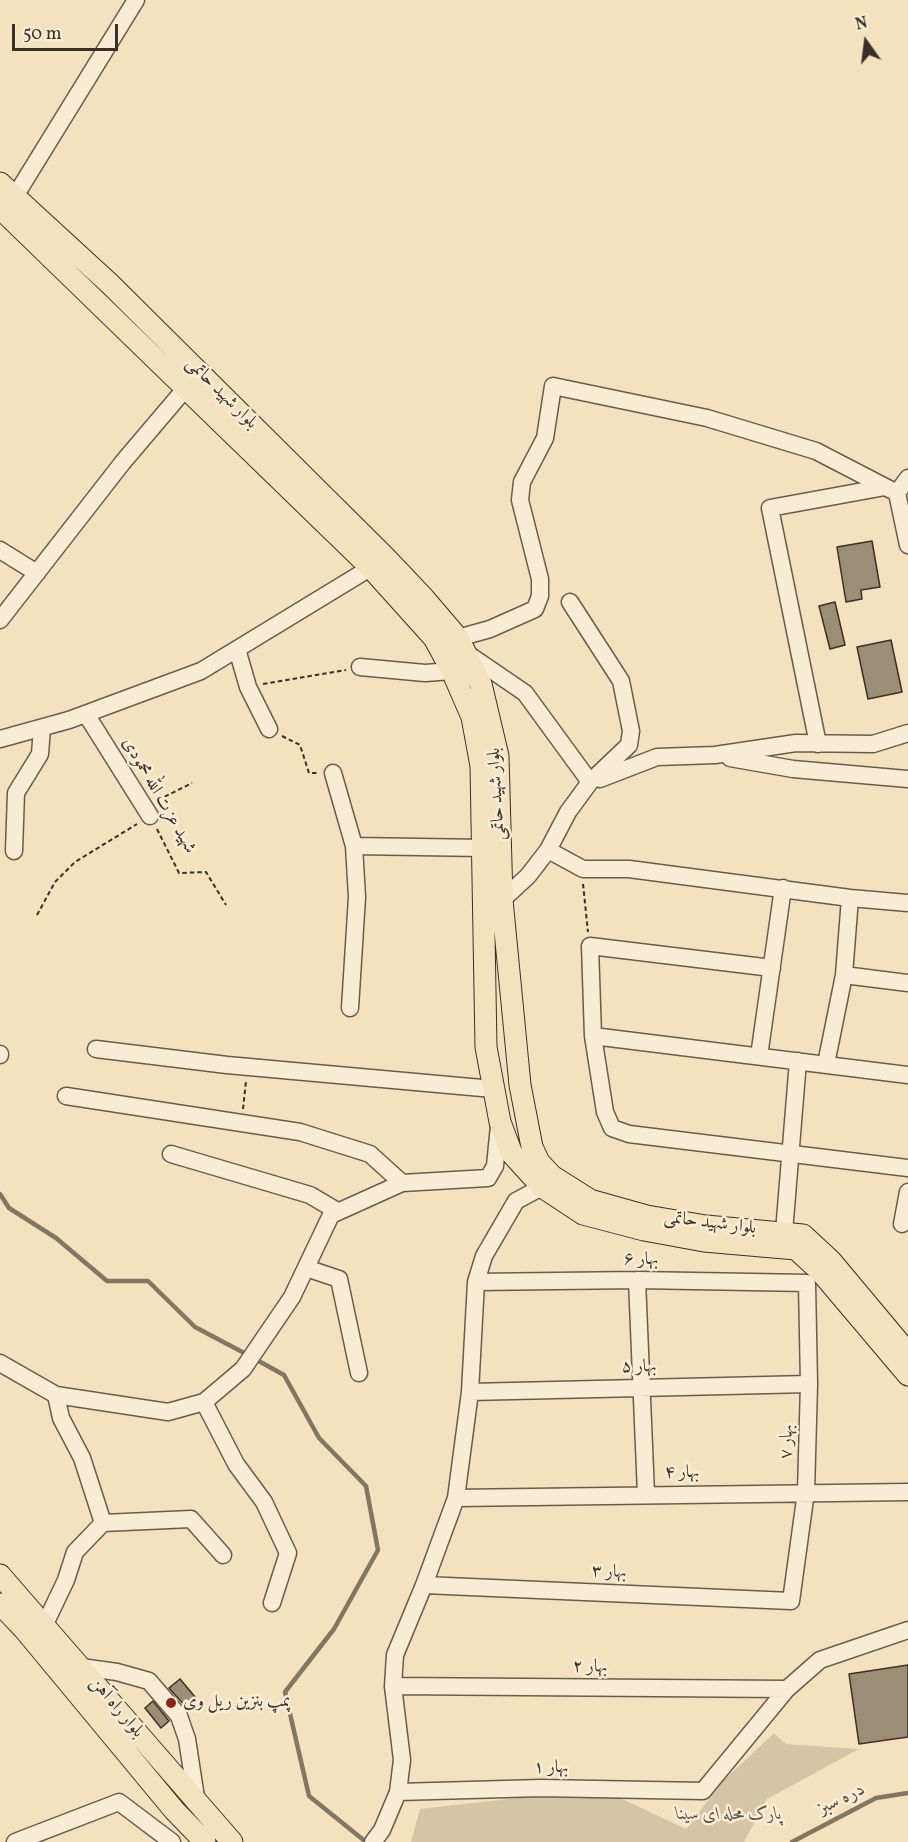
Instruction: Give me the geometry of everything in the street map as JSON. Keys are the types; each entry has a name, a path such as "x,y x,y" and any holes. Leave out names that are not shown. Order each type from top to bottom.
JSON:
{"main road":[{"name":"بلوار شهید حاتمی","path":"0,183 7,206 185,389 378,563 423,597 461,645 481,684 498,756 486,1047 500,1122 512,1154 542,1187 584,1214 644,1230 704,1241 796,1249 813,1277 908,1375"},
{"name":"بلوار شهید حاتمی","path":"7,206 110,284 378,563 434,638 452,671 474,727 481,766 484,848 520,1085 532,1147 539,1162 552,1176 590,1200 647,1216 706,1226 803,1235 831,1262 908,1353"},
{"name":"بلوار راه آهن","path":"0,1575 45,1624 197,1804 232,1842"},
{"name":"بلوار راه آهن","path":"0,1604 24,1629 174,1810 205,1842"}],"street":[{"path":"7,206 135,0"},
{"path":"590,782 525,693 461,645 535,609 540,596 540,579 520,500 522,482 545,438 553,386 707,418 805,448 891,490 908,545"},
{"path":"0,620 123,462 185,389"},
{"path":"818,744 770,508 891,490 908,478"},
{"path":"0,550 37,573"},
{"path":"0,739 86,714 201,671 378,563"},
{"path":"493,899 528,876 548,850 568,812 590,782 629,745 631,731 621,681 570,602"},
{"path":"237,649 248,687 269,729"},
{"path":"360,667 425,673 452,671"},
{"name":"شهید عزت الله محمودی","path":"86,714 147,812"},
{"path":"15,851 16,793 40,754 42,728"},
{"path":"590,782 657,757 715,755 796,744 873,744 908,734"},
{"path":"715,755 793,769 908,779"},
{"path":"333,773 354,846 357,897 350,1008"},
{"path":"354,846 484,848"},
{"path":"548,850 583,869 629,870 850,898 908,903"},
{"path":"759,1056 783,888"},
{"path":"826,1064 844,975 850,898"},
{"path":"772,968 590,946 593,1036 604,1112 612,1128 629,1134 908,1168"},
{"path":"844,975 908,982"},
{"path":"593,1036 908,1075"},
{"path":"96,1049 248,1067 493,1089"},
{"path":"784,1232 798,1061"},
{"path":"66,1096 300,1132 369,1154 402,1183"},
{"path":"0,1363 57,1395 168,1412 204,1402 243,1369 263,1340 292,1297 331,1215 402,1183 488,1178 495,1166 498,1154 500,1122"},
{"path":"171,1154 310,1195 337,1211"},
{"path":"377,1836 398,1792 402,1760 393,1686 395,1655 456,1498 470,1392 476,1282 484,1256 516,1201 542,1187"},
{"path":"902,1224 908,1192"},
{"path":"306,1268 339,1279 359,1373"},
{"name":"بهار ۶","path":"476,1282 813,1277"},
{"name":"بهار ۷","path":"791,1601 806,1492 813,1277"},
{"path":"637,1280 646,1494"},
{"name":"بهار ۵","path":"470,1392 809,1384"},
{"path":"57,1395 61,1418 82,1458 103,1523"},
{"path":"204,1402 236,1464 264,1502 288,1553 272,1603"},
{"name":"بهار ۴","path":"456,1498 908,1492"},
{"path":"45,1624 66,1580 75,1552 103,1523 191,1519 223,1555"},
{"name":"بهار ۳","path":"424,1585 791,1601"},
{"path":"787,1689 820,1660 908,1630"},
{"path":"81,1667 117,1672 148,1681 179,1716 187,1739 197,1804"},
{"name":"بهار ۲","path":"393,1686 787,1689"},
{"name":"بهار ۱","path":"398,1792 541,1788 703,1791 787,1689"},
{"path":"15,1842 119,1802 172,1842"}],"path":[{"path":"248,687 360,667"},
{"path":"269,729 300,745 309,773 333,773"},
{"path":"37,915 55,882 75,862 192,783"},
{"name":"شهید عزت الله محمودی","path":"147,812 179,873 206,872 226,905"},
{"path":"583,869 582,895 590,946"},
{"path":"241,1122 248,1067"}],"green space":[{"name":"پارک محله ای سینا","path":"774,1733 786,1744 859,1749 767,1799 744,1842 411,1842 420,1809 535,1796 620,1798 686,1829 722,1782"}],"building":[{"path":"872,541 880,587 861,590 862,599 846,602 837,547"},
{"path":"835,602 845,645 830,649 819,606"},
{"path":"891,640 902,692 868,699 857,647"},
{"path":"908,1665 908,1737 859,1744 849,1674"},
{"path":"180,1679 196,1698 186,1707 169,1688"},
{"path":"153,1701 169,1721 161,1728 145,1708"}],"waterway":[{"path":"0,1194 9,1208 56,1238 107,1281 148,1281 195,1327 248,1355"},
{"path":"255,1359 284,1375 319,1438 366,1486 378,1550 334,1629 285,1692 309,1796 366,1842"},
{"name":"دره سبز","path":"792,1842 876,1798 908,1793"}],"place":[{"name":"پمپ بنزین ریل وی","path":"171,1703"}]}
